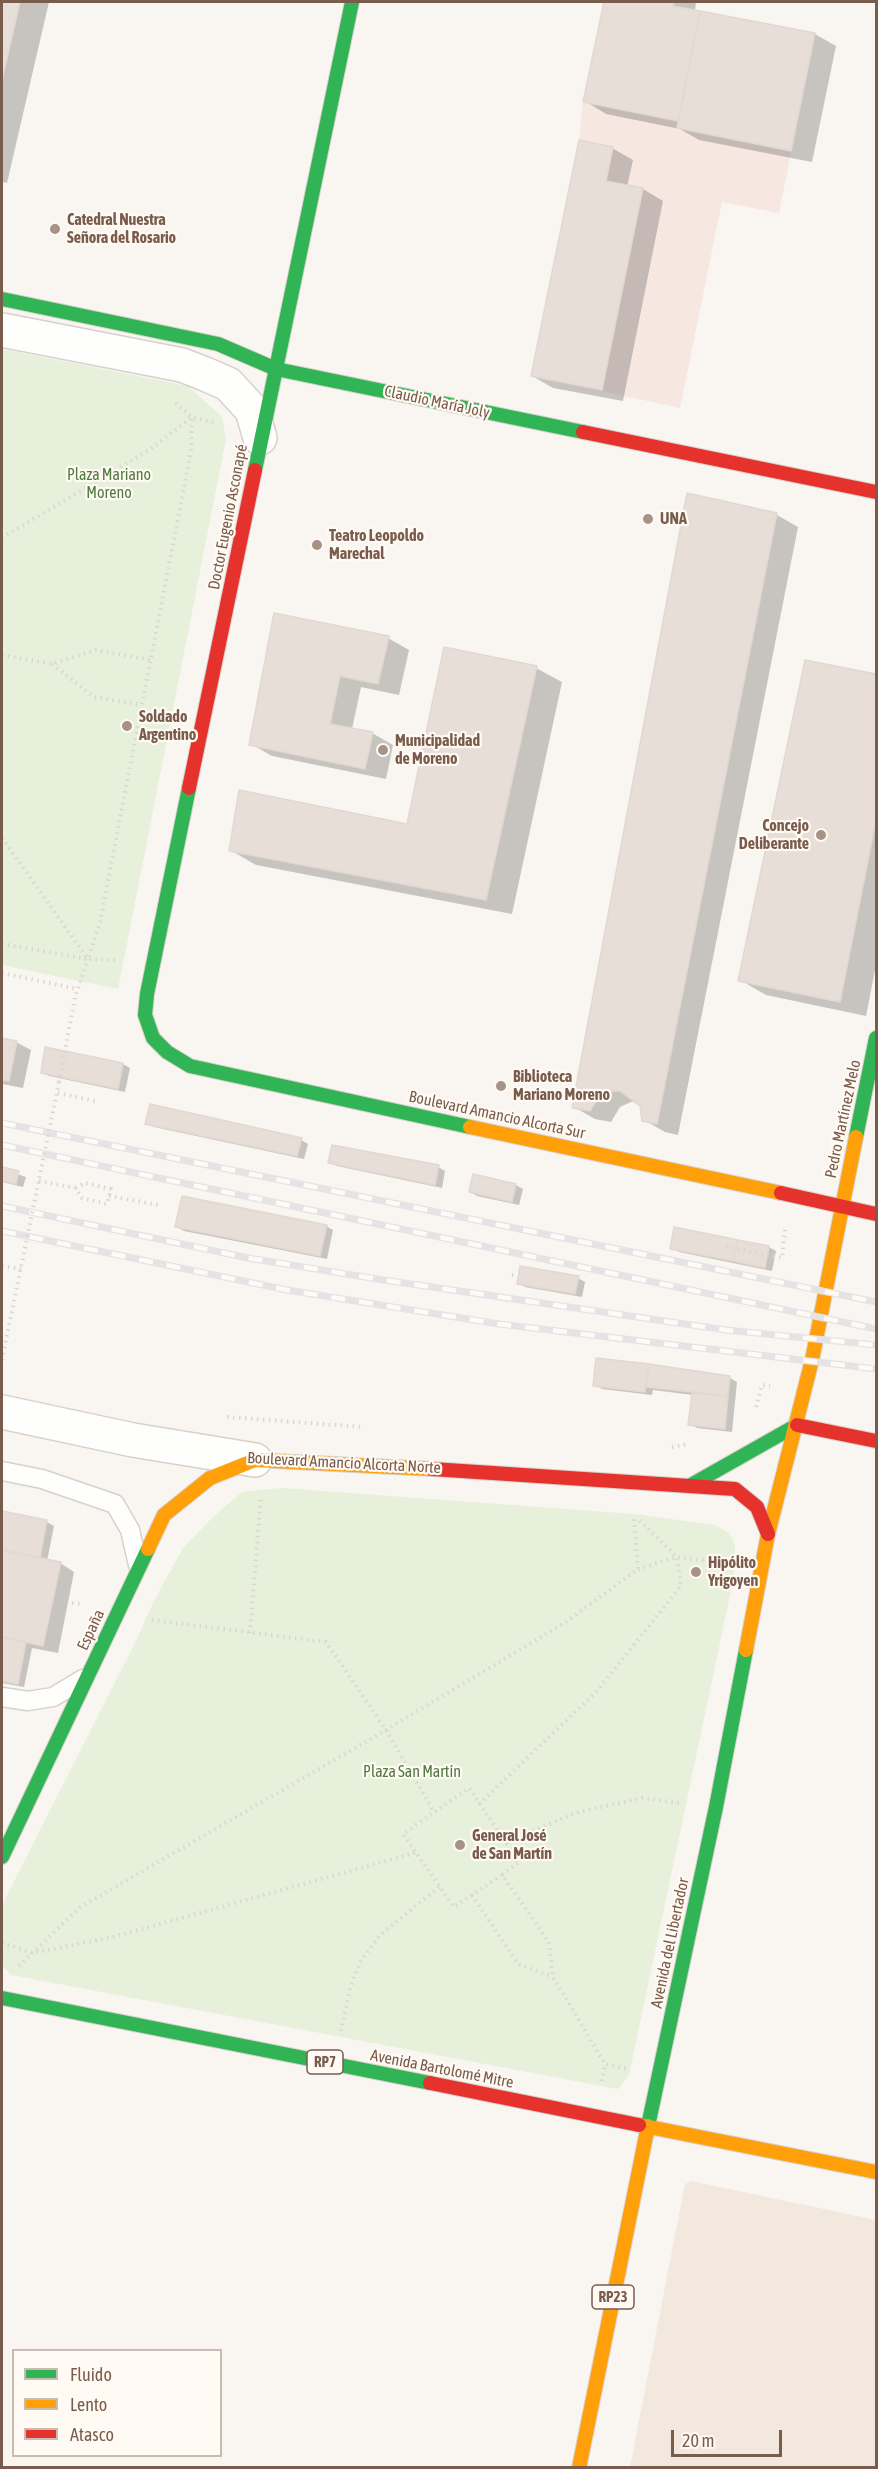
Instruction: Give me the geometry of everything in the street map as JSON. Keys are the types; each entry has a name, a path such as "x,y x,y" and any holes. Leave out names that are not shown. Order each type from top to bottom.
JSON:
{"street":[{"name":"Doctor Eugenio Asconapé","path":"153,1038 145,1015 147,994 352,2"},
{"name":"Claudio María Joly","path":"2,299 218,344 276,369 876,492"},
{"path":"2,330 182,365 228,384 252,410 261,438"},
{"name":"Boulevard Amancio Alcorta Sur","path":"153,1038 167,1053 190,1066 876,1214"},
{"name":"Pedro Martínez Melo","path":"797,1425 876,1038"},
{"name":"Boulevard Amancio Alcorta Norte","path":"2,1412 133,1440 260,1460 735,1489 757,1507 768,1534"},
{"path":"691,1485 797,1425 876,1441"},
{"name":"Avenida del Libertador","path":"579,2468 648,2126 716,1807 768,1534 797,1425"},
{"name":"España","path":"2,1857 164,1515 210,1478 260,1460"},
{"name":"Avenida Bartolomé Mitre","path":"4,1999 876,2172"}],"lane":[{"path":"2,1471 42,1479 115,1504 130,1530 139,1568"},
{"path":"2,1697 28,1701 53,1697 87,1677"}],"path":[{"path":"170,399 192,417 261,438"},
{"path":"2,538 152,447 192,417"},
{"path":"2,1360 58,1093 75,997 100,922 191,451 192,417"},
{"path":"2,655 52,664 96,650 150,660"},
{"path":"52,664 94,697 142,705"},
{"path":"2,838 88,959"},
{"path":"2,944 88,959 122,960"},
{"path":"2,973 78,989"},
{"path":"58,1093 99,1102"},
{"path":"39,1181 75,1188 85,1183 111,1189 107,1204 82,1198 75,1188"},
{"path":"726,1247 782,1258 785,1228 767,1224 771,1191"},
{"path":"109,1196 159,1205"},
{"path":"2,1266 21,1269"},
{"path":"512,1275 517,1276"},
{"path":"218,1416 374,1428"},
{"path":"250,1633 260,1460 266,1419"},
{"path":"479,1804 597,1691 681,1586 677,1557 634,1515"},
{"path":"638,1569 677,1557 762,1567"},
{"path":"72,1603 147,1619 326,1642 386,1730 434,1812"},
{"path":"4,1999 11,1975 79,1908 386,1730 566,1622"},
{"path":"469,1788 479,1804 519,1862 454,1907 403,1834 469,1788"},
{"path":"505,1842 579,1812 642,1798 716,1807"},
{"path":"2,1943 33,1953 113,1937 415,1853"},
{"path":"502,1875 549,1942 553,1977 605,2064 659,2075"},
{"path":"335,2064 350,1989 360,1962 380,1935 439,1887"},
{"path":"472,1895 518,1964 553,1977"}],"shaded area":[{"path":"604,2 674,2 673,6 815,33 779,213 722,202 680,408 531,376 579,140 583,102"},
{"path":"691,2181 876,2220 876,2467 630,2467 685,2184"}],"green space":[{"name":"Plaza Mariano Moreno","path":"2,349 188,386 222,417 226,439 118,989 2,965"},
{"name":"Plaza San Martín","path":"282,1488 634,1514 715,1525 729,1533 735,1545 735,1564 730,1595 629,2075 618,2089 11,1975 2,1965 2,1905 155,1599 183,1548 242,1492"}],"building":[{"path":"2,2 20,2 2,80"},
{"path":"604,2 674,2 673,6 700,11 678,121 583,102"},
{"path":"700,11 815,33 791,151 677,128"},
{"path":"579,140 613,147 606,181 643,188 602,390 531,376"},
{"path":"687,493 777,513 657,1124 642,1121 640,1106 620,1091 609,1091 599,1096 590,1111 572,1108"},
{"path":"274,613 389,636 378,684 340,676 330,724 373,732 365,769 249,745"},
{"path":"444,647 537,666 486,900 229,851 239,790 407,824"},
{"name":"Concejo Deliberante","path":"805,660 876,674 876,820 840,1002 738,981"},
{"path":"2,1038 17,1041 9,1081 2,1080"},
{"path":"45,1047 123,1063 118,1089 41,1073"},
{"path":"150,1104 302,1138 297,1156 145,1124"},
{"path":"332,1145 439,1165 435,1185 328,1163"},
{"path":"2,1167 19,1171 16,1184 2,1181"},
{"path":"473,1174 516,1184 512,1202 469,1192"},
{"path":"182,1196 327,1225 320,1256 175,1227"},
{"path":"674,1227 738,1240 733,1261 670,1249"},
{"path":"738,1240 769,1246 765,1268 733,1261"},
{"path":"520,1266 579,1276 575,1294 517,1284"},
{"path":"596,1358 649,1364 645,1392 593,1386"},
{"path":"649,1364 730,1376 728,1396 646,1387"},
{"path":"692,1393 728,1396 725,1429 688,1425"},
{"path":"2,1511 47,1520 40,1558 2,1550"},
{"path":"2,1550 61,1562 43,1646 2,1637"},
{"path":"2,1637 26,1642 18,1684 2,1681"}],"railway":[{"path":"2,1123 876,1302"},
{"path":"2,1145 876,1329"},
{"path":"2,1206 248,1258 377,1279 726,1330 876,1345"},
{"path":"2,1231 287,1290 499,1324 876,1369"}],"traffic: fast":[{"path":"255,470 352,2"},
{"path":"2,299 218,344 276,369 583,432"},
{"path":"189,788 147,994 145,1015 153,1038 167,1052 190,1066 470,1127"},
{"path":"856,1137 876,1038"},
{"path":"691,1485 797,1425"},
{"path":"2,1857 148,1549"},
{"path":"648,2126 716,1807 746,1650"},
{"path":"2,1998 430,2083"}],"traffic: slow":[{"path":"470,1127 781,1193"},
{"path":"746,1650 768,1534 812,1360 856,1137"},
{"path":"148,1549 164,1515 210,1478 255,1460 432,1469"},
{"path":"639,2125 876,2172"},
{"path":"579,2468 648,2126"}],"traffic: jam":[{"path":"583,432 876,492"},
{"path":"189,788 255,470"},
{"path":"781,1193 876,1214"},
{"path":"797,1425 876,1441"},
{"path":"432,1469 735,1489 757,1507 768,1534"},
{"path":"430,2083 639,2125"}],"place":[{"name":"Catedral Nuestra Señora del Rosario","path":"55,229"},
{"name":"UNA","path":"648,519"},
{"name":"Teatro Leopoldo Marechal","path":"317,545"},
{"name":"Soldado Argentino","path":"127,726"},
{"name":"Municipalidad de Moreno","path":"383,750"},
{"name":"Concejo Deliberante","path":"821,835"},
{"name":"Biblioteca Mariano Moreno","path":"501,1086"},
{"name":"Hipólito Yrigoyen","path":"696,1572"},
{"name":"General José de San Martín","path":"460,1845"}]}
